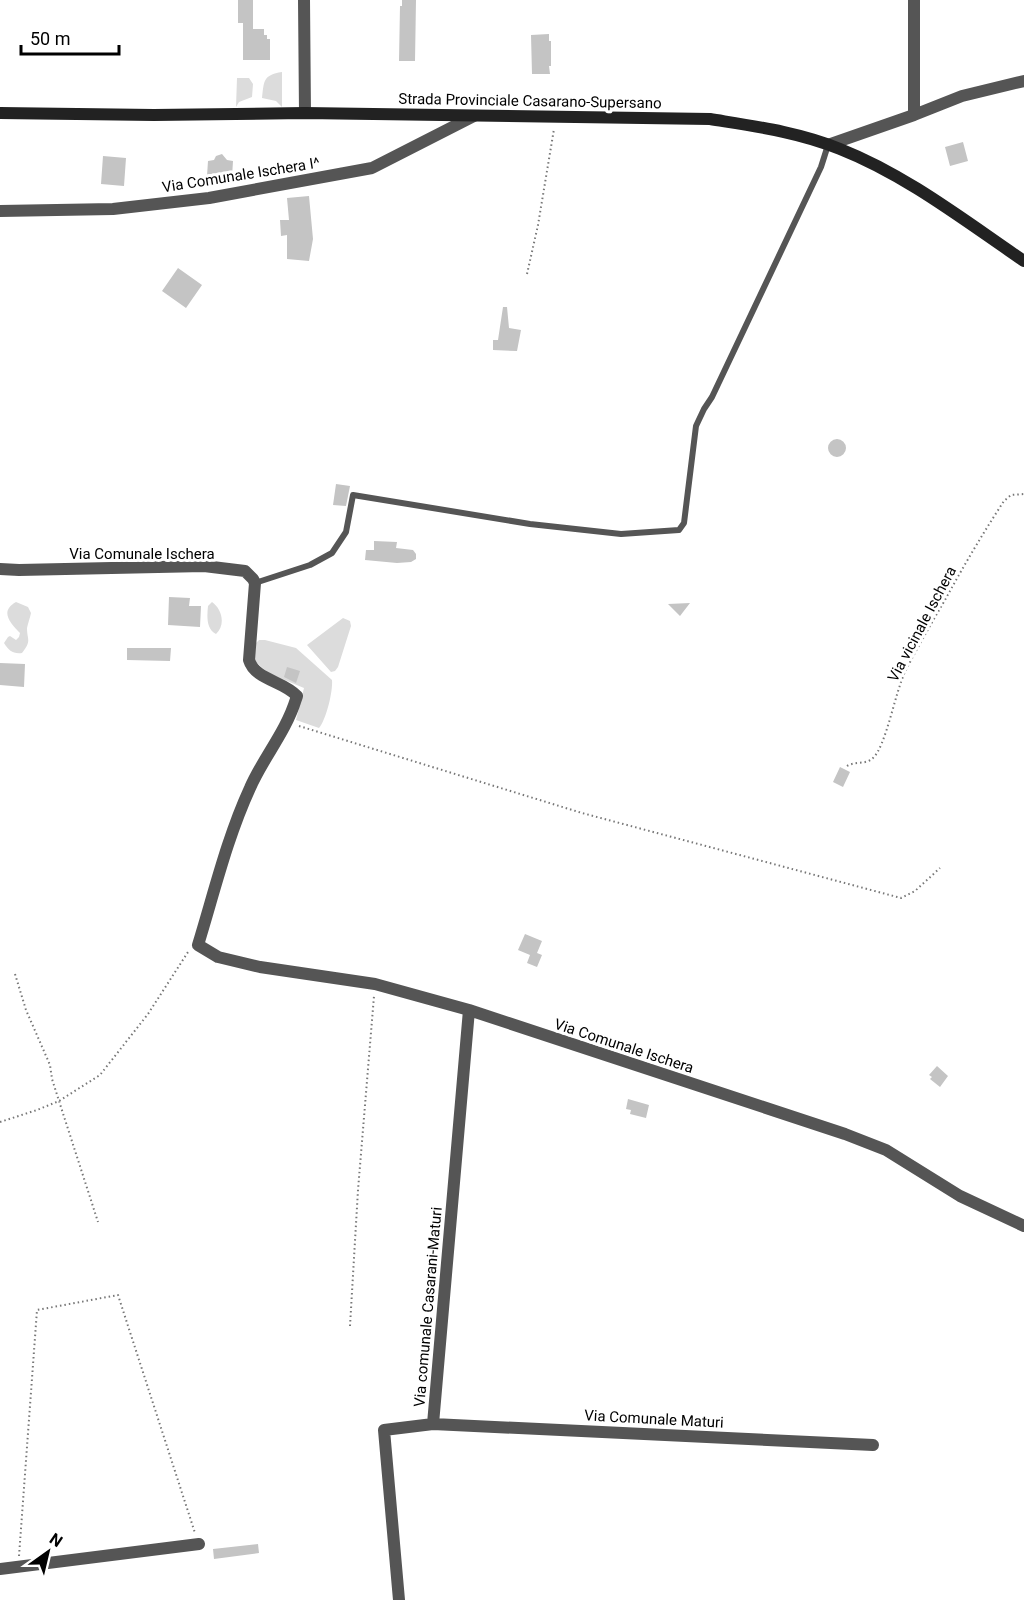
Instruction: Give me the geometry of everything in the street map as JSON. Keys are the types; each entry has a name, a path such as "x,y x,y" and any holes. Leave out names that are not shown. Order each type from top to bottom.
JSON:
{"main road":[{"name":"Strada Provinciale Casarano-Supersano","path":"0,113 154,115 305,113 710,119 773,129 839,148 894,173 1024,261"}],"street":[{"path":"304,0 305,113"},
{"path":"914,0 914,115"},
{"path":"828,145 962,96 1024,81"},
{"name":"Via Comunale Ischera I^","path":"0,211 114,209 209,198 372,168 474,116"},
{"name":"Via Comunale Ischera","path":"0,568 19,570 204,566 245,571 255,583"},
{"path":"198,945 236,819 251,786 288,722 297,696 291,690 260,674 250,666 255,583"},
{"name":"Via Comunale Ischera","path":"198,945 218,957 260,967 375,984 469,1010 844,1134 886,1150 960,1196 1024,1226"},
{"name":"Via comunale Casarani-Maturi","path":"399,1600 384,1430 433,1424 469,1010"},
{"name":"Via Comunale Maturi","path":"433,1424 873,1444"},
{"path":"0,1569 199,1544"}],"lane":[{"path":"255,583 310,565 332,553 346,532 353,495 530,524 621,534 679,530 684,524 696,426 712,397 821,167 828,145"}],"path":[{"path":"527,274 538,225 555,117"},
{"name":"Via vicinale Ischera","path":"848,766 852,763 865,763 875,756 882,742 904,674 933,619 1004,501 1011,495 1024,494"},
{"path":"288,722 582,813 901,898 915,891 940,868"},
{"path":"0,1122 59,1101 100,1075 148,1014 187,953 198,945"},
{"path":"15,974 26,1010 50,1065 52,1079 98,1222"},
{"path":"350,1326 358,1190 375,984"},
{"path":"18,1566 37,1310 118,1295 199,1544"}],"shaded area":[{"path":"282,72 282,107 276,101 262,98 263,87 268,77"},
{"path":"237,78 249,78 253,84 252,97 239,102 236,107"},
{"path":"16,602 28,607 31,613 27,628 28,643 22,653 12,651 4,643 10,636 16,640 19,637 20,633 12,625 7,613 11,605"},
{"path":"212,602 222,617 221,626 216,634 210,629 207,614 208,606"},
{"path":"343,618 350,621 351,626 338,667 331,672 307,645"},
{"path":"259,640 296,648 332,680 329,706 319,728 296,720 304,688 268,673 254,660 256,643"}],"building":[{"path":"238,0 253,0 253,29 264,29 264,35 270,39 270,60 243,60 243,23 238,23"},
{"path":"402,0 416,0 415,61 399,61"},
{"path":"549,34 549,41 551,41 550,74 532,74 531,35"},
{"path":"963,142 968,161 950,166 945,147"},
{"path":"222,154 227,160 233,161 232,177 207,176 208,161"},
{"path":"103,156 126,158 124,186 101,184"},
{"path":"309,196 313,239 309,261 287,259 287,235 281,236 280,220 289,220 287,198"},
{"path":"178,268 202,285 186,308 162,291"},
{"path":"503,307 507,307 509,328 521,330 517,351 493,350 493,340 498,340"},
{"path":"837,439 843,442 846,448 843,454 837,457 831,454 828,448 831,442"},
{"path":"336,484 350,486 346,506 333,505"},
{"path":"374,541 397,542 396,548 413,550 416,559 411,562 397,563 365,560 366,550 374,550"},
{"path":"169,597 190,598 189,606 201,606 200,627 168,625"},
{"path":"690,603 680,616 668,604"},
{"path":"127,648 171,648 170,661 127,660"},
{"path":"0,663 25,664 24,687 0,685"},
{"path":"287,667 300,671 296,683 284,677"},
{"path":"840,767 850,772 843,787 833,782"},
{"path":"525,934 542,941 537,953 542,955 537,967 527,963 530,955 518,950"},
{"path":"937,1066 948,1076 940,1087 930,1079 932,1077 929,1075"},
{"path":"628,1099 649,1105 646,1118 630,1114 631,1110 626,1109"},
{"path":"258,1544 259,1553 214,1559 213,1549"}]}
